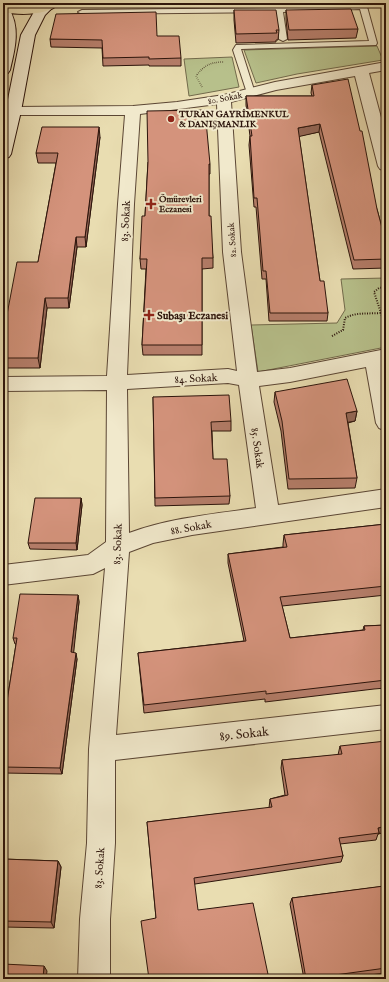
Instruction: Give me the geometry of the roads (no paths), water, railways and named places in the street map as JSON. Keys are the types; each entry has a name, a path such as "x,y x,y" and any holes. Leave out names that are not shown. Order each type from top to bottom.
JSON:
{"main road":[{"path":"3,9 25,10 51,4"}],"street":[{"path":"3,154 14,111 28,35 40,13 51,4"},
{"path":"3,9 8,22 11,39 3,70"},
{"name":"80. Sokak","path":"14,111 133,110 177,106 217,100 290,83 386,66"},
{"path":"361,70 386,166"},
{"name":"82. Sokak","path":"217,100 232,252 248,380"},
{"name":"83. Sokak","path":"94,979 95,919 101,843 102,749 118,546 117,383 126,204 133,110"},
{"path":"380,357 386,423"},
{"name":"84. Sokak","path":"3,384 117,383 228,376 248,380 290,375 380,357"},
{"name":"85. Sokak","path":"248,380 268,515"},
{"name":"88. Sokak","path":"3,575 93,564 118,546 152,534 192,526 386,498"},
{"name":"89. Sokak","path":"102,749 386,717"}],"lane":[{"path":"82,12 279,10 362,5 373,43 239,47 237,50 250,93"},
{"path":"279,10 283,39"}],"place":[{"name":"TURAN GAYRİMENKUL & DANIŞMANLIK","path":"171,119"},
{"name":"Ömürevleri Eczanesi","path":"151,204"},
{"name":"Subaşı Eczanesi","path":"149,315"}]}
